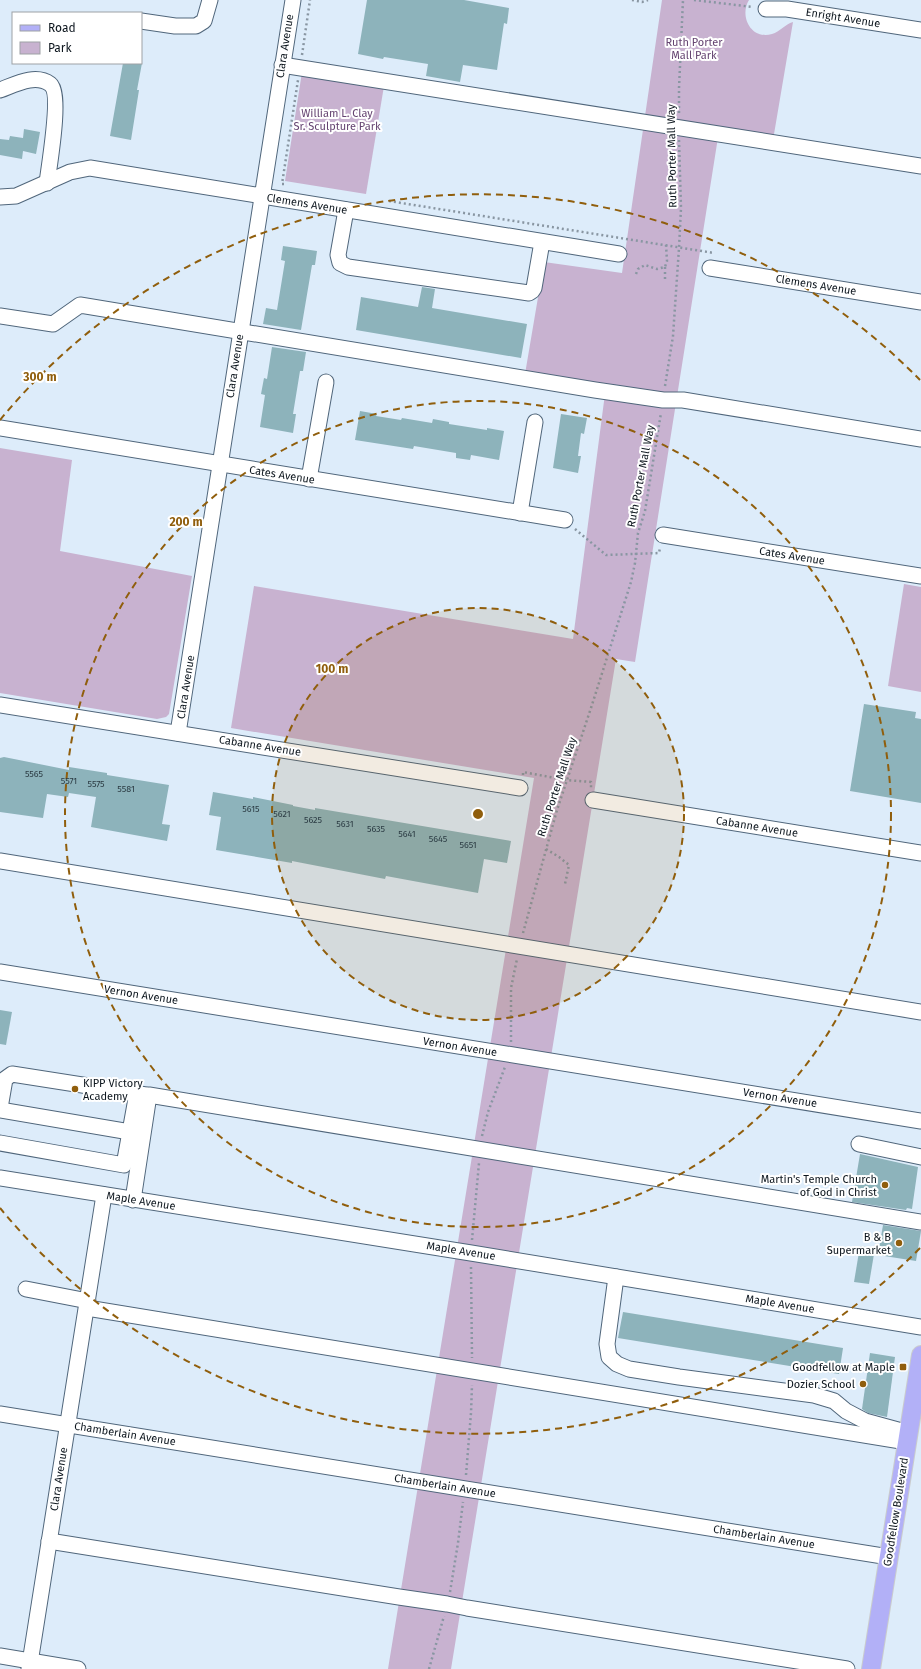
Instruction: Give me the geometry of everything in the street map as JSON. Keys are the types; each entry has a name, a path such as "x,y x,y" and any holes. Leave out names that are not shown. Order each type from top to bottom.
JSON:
{"main road":[{"name":"Goodfellow Boulevard","path":"871,1669 921,1355"}],"street":[{"path":"142,20 175,26 196,26 204,21 210,0"},
{"name":"Clara Avenue","path":"178,733 205,567 219,465 261,196 293,0"},
{"name":"Enright Avenue","path":"766,9 797,5 921,30"},
{"path":"282,65 921,166"},
{"path":"0,90 31,80 41,80 50,84 54,89 56,105 48,183"},
{"name":"Clemens Avenue","path":"0,197 16,196 70,172 90,168 619,254"},
{"path":"346,210 338,255 340,263 348,267 529,293 534,288 542,242"},
{"name":"Clemens Avenue","path":"710,268 921,302"},
{"path":"0,316 53,324 80,305 663,400 682,400 921,439"},
{"path":"309,479 326,382"},
{"path":"520,513 536,422"},
{"name":"Cates Avenue","path":"0,428 219,465 565,520"},
{"name":"Cates Avenue","path":"663,536 921,576"},
{"name":"Cabanne Avenue","path":"0,704 520,788"},
{"name":"Cabanne Avenue","path":"593,800 921,853"},
{"path":"0,861 921,1012"},
{"name":"Vernon Avenue","path":"0,972 921,1121"},
{"path":"130,1132 0,1109 5,1079 12,1074 143,1094 921,1222"},
{"path":"0,1143 124,1165 130,1132 143,1094"},
{"path":"133,1200 143,1094"},
{"path":"859,1144 921,1157"},
{"name":"Maple Avenue","path":"0,1178 921,1327"},
{"name":"Clara Avenue","path":"29,1665 104,1195"},
{"path":"616,1277 607,1344 609,1357 617,1364 629,1369 679,1378 814,1395 834,1401 846,1411 865,1421 908,1437"},
{"path":"26,1289 87,1305 908,1437"},
{"name":"Chamberlain Avenue","path":"0,1414 889,1557"},
{"path":"49,1541 846,1669"},
{"path":"0,1656 29,1665 78,1669"}],"path":[{"path":"290,185 282,184 310,0"},
{"path":"632,0 642,2 648,0"},
{"name":"Ruth Porter Mall Way","path":"521,940 566,780 618,627 636,563 638,534 645,511 673,336 681,208 678,88 683,0"},
{"path":"694,0 766,9"},
{"path":"384,200 721,254"},
{"path":"665,279 664,267 667,261 666,245"},
{"path":"636,274 638,269 645,265 657,269 664,267"},
{"path":"565,520 606,555 659,553 663,536"},
{"path":"520,788 523,772 566,780 591,782 593,800"},
{"path":"546,849 559,857 569,866 565,884"},
{"path":"511,1046 511,988 518,954"},
{"path":"429,1669 447,1604 458,1543 463,1497"}],"green space":[{"name":"Ruth Porter Mall Park","path":"662,0 749,0 746,6 746,19 753,30 765,35 775,33 787,24 793,22 773,140 719,131 635,662 616,659 451,1669 388,1669 534,778 231,728 254,586 573,639 606,386 525,374 544,262 622,273"},
{"name":"William L. Clay Sr. Sculpture Park","path":"302,72 384,86 366,194 285,181"},
{"path":"0,448 72,460 60,551 192,576 169,714 166,717 157,719 0,693"},
{"path":"904,584 921,587 921,692 888,686"}],"building":[{"path":"367,0 464,0 509,8 507,24 504,23 497,70 463,65 460,82 426,76 428,64 384,57 383,59 358,54"},
{"path":"123,64 142,64 131,140 110,136"},
{"path":"24,129 40,132 36,154 23,151 22,159 0,155 0,139 9,140 10,136 23,138"},
{"path":"283,246 317,251 315,265 312,265 301,330 263,324 266,308 277,310 285,261 281,260"},
{"path":"422,287 435,289 432,308 527,324 521,358 356,330 361,297 418,307"},
{"path":"272,347 306,352 303,371 300,371 293,414 296,414 293,433 260,427 265,395 261,394 264,378 267,379"},
{"path":"360,411 377,414 376,416 401,420 402,418 432,423 433,419 449,422 449,424 504,431 499,460 471,455 470,460 456,458 456,453 414,446 413,449 355,440"},
{"path":"561,414 587,418 584,434 581,433 578,456 581,456 578,473 553,468"},
{"path":"864,704 916,712 915,718 921,719 921,803 850,791"},
{"path":"4,757 69,770 69,767 169,785 162,824 170,825 167,841 91,827 96,797 69,793 68,797 47,794 43,818 0,812 0,758"},
{"path":"213,792 253,799 253,797 315,810 315,808 511,841 507,863 484,859 478,893 386,876 385,879 292,861 292,863 216,850 221,817 209,815"},
{"path":"0,1010 12,1012 6,1045 0,1044"},
{"name":"Martin's Temple Church of God in Christ","path":"860,1154 918,1167 912,1209 907,1208 906,1210 852,1202"},
{"name":"B & B Supermarket","path":"883,1225 921,1231 916,1261 878,1255"},
{"path":"860,1246 875,1248 869,1284 854,1282"},
{"path":"623,1312 843,1348 839,1374 618,1338"},
{"path":"870,1353 895,1357 887,1417 868,1413 862,1409"}],"place":[{"name":"KIPP Victory Academy","path":"75,1089"},
{"name":"Martin's Temple Church of God in Christ","path":"885,1185"},
{"name":"B & B Supermarket","path":"899,1243"},
{"name":"Goodfellow at Maple","path":"903,1367"},
{"name":"Dozier School","path":"863,1384"}]}
